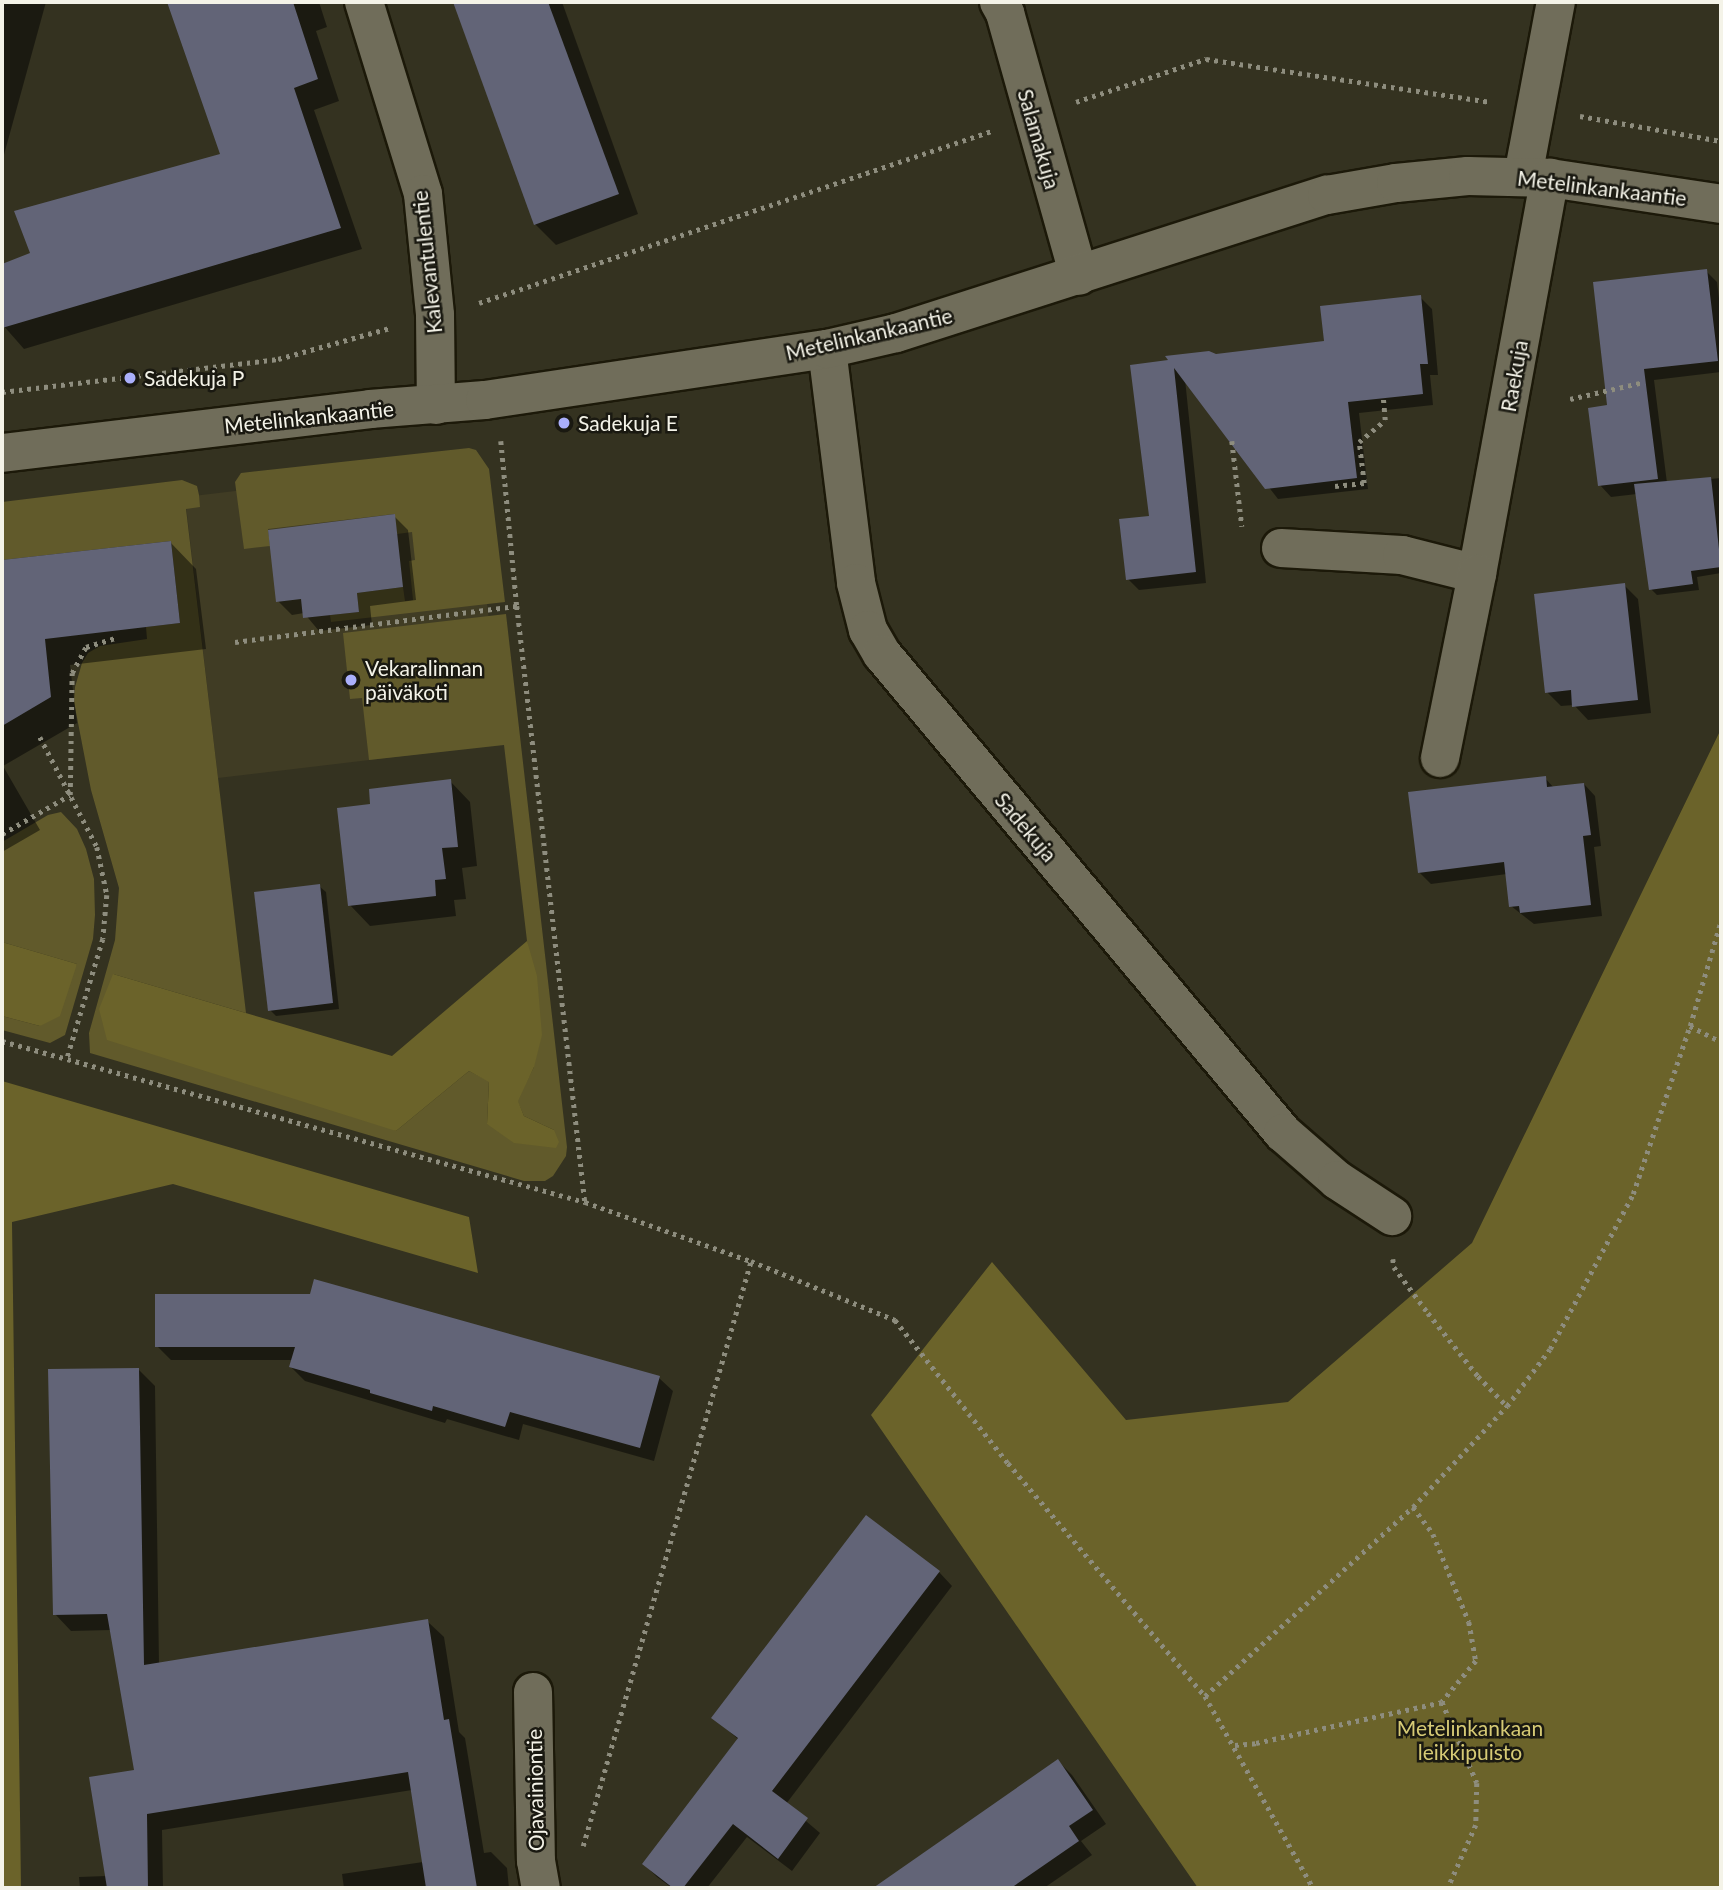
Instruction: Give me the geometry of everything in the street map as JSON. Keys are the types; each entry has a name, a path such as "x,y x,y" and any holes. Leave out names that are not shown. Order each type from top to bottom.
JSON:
{"street":[{"name":"Kalevantulentie","path":"364,2 423,194 435,315 436,405"},
{"name":"Salamakuja","path":"999,2 1005,13 1032,117 1079,276"},
{"path":"1536,177 1535,109 1556,2"},
{"name":"Metelinkankaantie","path":"2,453 370,409 485,400 827,349 896,333 1327,195 1408,182 1468,176 1536,177 1721,204"},
{"name":"Raekuja","path":"1440,758 1477,574 1536,177"},
{"name":"Sadekuja","path":"827,349 858,593 868,629 882,654 1283,1133 1338,1181 1392,1216"},
{"path":"1281,548 1402,555 1477,574"},
{"name":"Ojavainiontie","path":"533,1692 536,1861 541,1888"}],"path":[{"path":"2,392 278,359 450,313 1206,59 1535,109 1721,141"},
{"path":"1570,399 1640,383"},
{"path":"1335,486 1364,483 1359,442 1385,420 1384,398"},
{"path":"485,400 500,430 517,606 585,1202"},
{"path":"1232,441 1242,531"},
{"path":"235,642 517,606"},
{"path":"70,796 72,673 86,647 115,638"},
{"path":"40,737 97,847 107,895 103,939 67,1059"},
{"path":"2,834 70,796"},
{"path":"1205,1696 1413,1507 1507,1406 1550,1349 1633,1194 1690,1026 1721,921"},
{"path":"1690,1026 1721,1042"},
{"path":"2,1041 585,1202 751,1261 895,1320 1008,1463 1205,1696 1235,1745 1313,1888"},
{"path":"1392,1216 1394,1268 1478,1376 1507,1406"},
{"path":"581,1854 751,1261"},
{"path":"1235,1745 1442,1702 1476,1661 1469,1622 1433,1534 1413,1507"},
{"path":"1442,1702 1477,1783 1476,1825 1448,1888"}],"shaded area":[{"path":"469,448 476,450 489,469 505,602 331,622 330,615 359,612 357,593 403,587 405,601 413,600 409,561 415,560 412,532 397,534 394,514 268,529 270,546 244,549 235,482 241,473"},
{"name":"Vekaralinnan päiväkoti","path":"470,463 504,744 218,778 185,497"},
{"path":"182,480 197,486 199,495 200,507 186,509 246,1013 113,974 396,1131 469,1071 489,1081 487,1124 554,1130 524,1116 517,1100 534,1067 527,941 504,745 369,760 362,698 350,699 343,633 506,614 567,1147 566,1156 553,1176 545,1181 524,1181 90,1053 89,1033 115,940 119,888 91,790 74,702 75,687 88,653 100,646 147,639 146,627 180,623 171,541 2,560 2,502"},
{"path":"61,812 77,829 86,849 94,879 95,915 93,939 65,1035 50,1043 2,1030 2,1016 40,1026 77,964 2,942 2,842 48,815"}],"green space":[{"name":"Metelinkankaan leikkipuisto","path":"1721,729 1721,1888 1198,1888 871,1415 992,1262 1126,1420 1288,1402 1472,1243"},
{"path":"527,941 537,976 542,1035 534,1067 518,1101 524,1116 554,1130 559,1142 556,1148 514,1143 487,1124 489,1082 469,1071 396,1131 107,1040 99,1009 113,974 392,1056"},
{"path":"2,942 77,964 60,1016 40,1026 2,1016"},
{"path":"2,1081 469,1217 478,1273 173,1184 12,1222 21,1888 2,1888"}],"building":[{"path":"167,2 293,2 318,79 294,88 341,228 2,328 2,264 30,253 14,211 220,154"},
{"path":"453,2 548,2 619,194 534,225"},
{"path":"1707,269 1718,361 1644,369 1658,479 1598,486 1588,408 1607,405 1593,282"},
{"path":"1421,295 1428,364 1420,364 1423,394 1348,402 1357,478 1265,489 1174,368 1196,572 1126,580 1119,519 1149,516 1130,365 1168,360 1165,356 1209,351 1216,354 1324,341 1320,306"},
{"path":"1711,477 1721,567 1691,571 1693,584 1649,590 1634,484"},
{"path":"395,514 403,587 357,593 359,612 303,618 301,599 276,602 268,530"},
{"path":"171,541 180,623 45,639 51,697 2,726 2,560"},
{"path":"1625,583 1638,700 1572,707 1571,690 1545,693 1534,594"},
{"path":"1546,776 1547,787 1584,783 1591,835 1583,836 1591,905 1520,913 1519,906 1509,907 1504,862 1418,873 1408,792"},
{"path":"451,779 458,847 442,848 446,879 435,880 436,896 348,906 337,808 370,804 369,789"},
{"path":"320,884 333,1003 268,1011 254,892"},
{"path":"314,1279 660,1376 640,1448 510,1412 505,1427 433,1406 432,1411 370,1393 370,1390 289,1367 295,1347 155,1347 155,1294 310,1294"},
{"path":"139,1368 144,1665 428,1619 444,1720 449,1719 477,1888 426,1888 408,1772 147,1814 148,1888 107,1888 89,1777 134,1770 107,1614 53,1615 48,1369"},
{"path":"866,1515 940,1571 772,1791 808,1818 778,1859 733,1824 683,1888 673,1888 642,1864 738,1738 711,1718"},
{"path":"1058,1759 1093,1810 1069,1826 1079,1841 1011,1888 873,1888"}],"place":[{"name":"Sadekuja P","path":"130,378"},
{"name":"Sadekuja E","path":"564,423"},
{"name":"Vekaralinnan päiväkoti","path":"351,680"}]}
